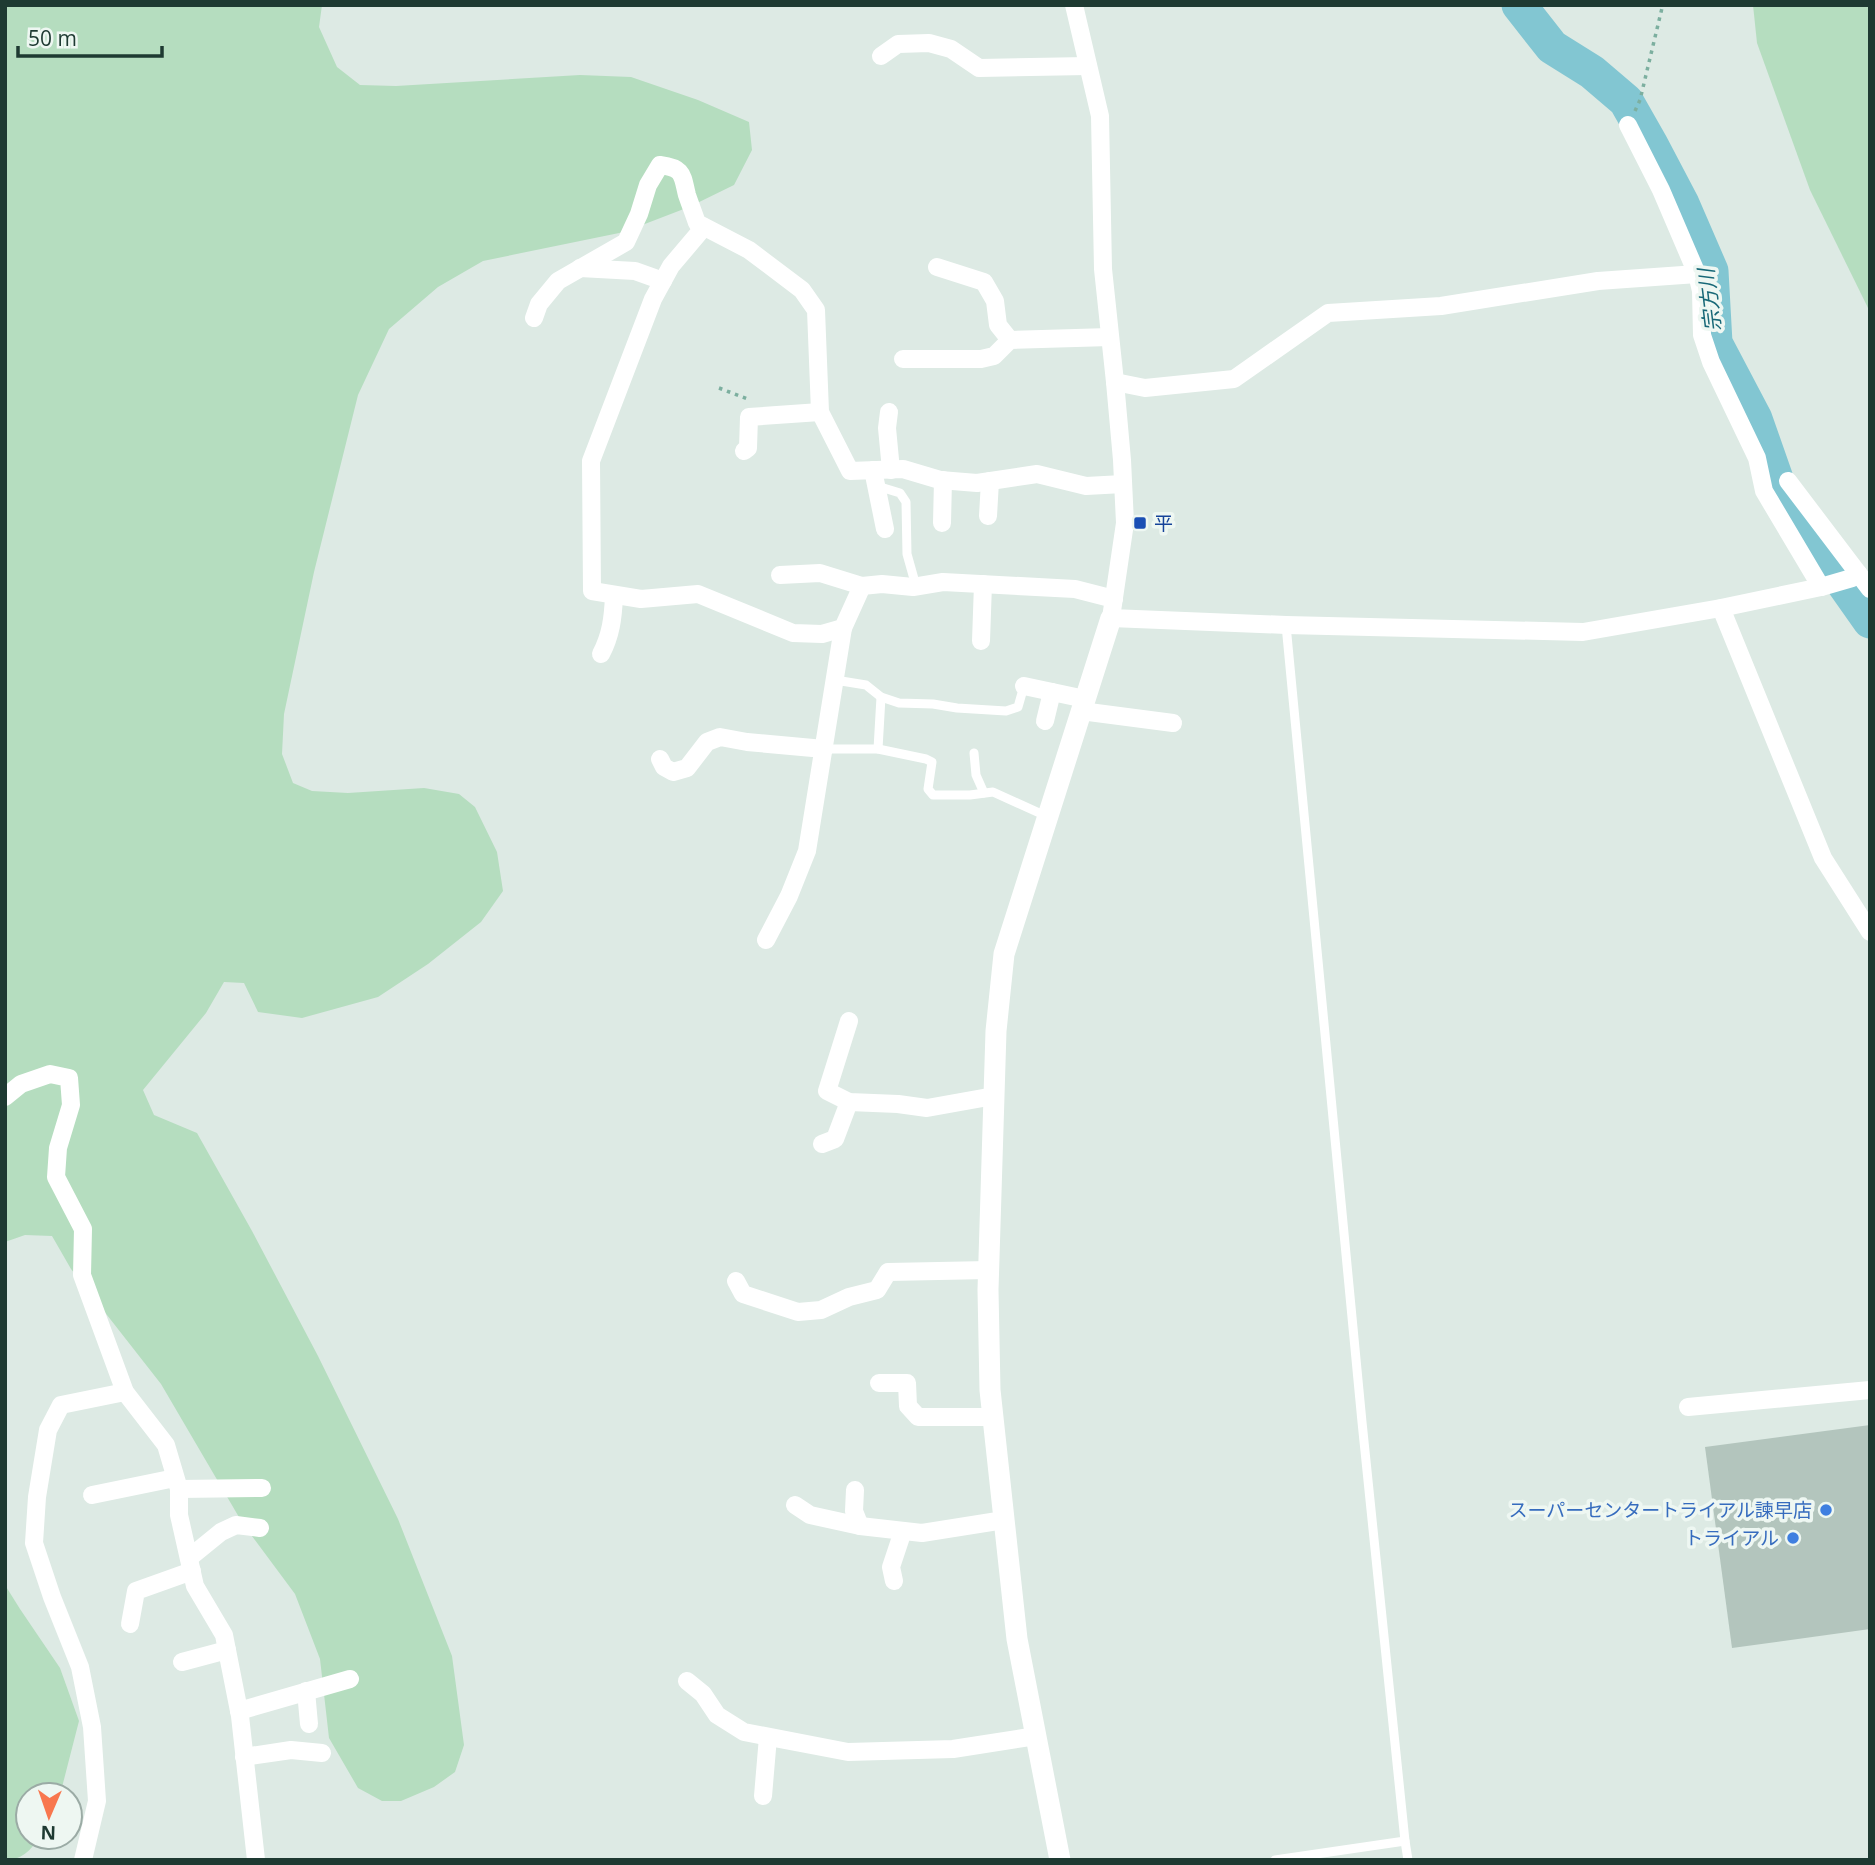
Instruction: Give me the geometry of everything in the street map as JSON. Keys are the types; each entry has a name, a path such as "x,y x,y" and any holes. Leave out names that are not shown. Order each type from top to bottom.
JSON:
{"street":[{"path":"1060,1860 1017,1639 993,1417 989,1270 996,1031 1004,954 1113,608 1125,523 1115,382 1102,269 1100,116 1074,5"},
{"path":"881,56 898,44 929,43 951,49 979,68 1088,66"},
{"path":"1628,125 1661,190 1697,274 1701,291 1702,335 1711,362 1757,458 1764,491 1824,586"},
{"path":"534,318 539,303 558,281 626,242 648,185 660,164 673,166 683,175 687,197 697,223 749,250 802,290 816,310 820,412 850,471 880,475 903,469 943,480 977,483 1037,474 1086,486 1123,484"},
{"path":"705,227 671,265 653,299 591,461 592,592 641,599 698,594 793,633 822,635 843,628"},
{"path":"937,267 984,282 995,301 998,325 1010,340"},
{"path":"580,268 635,271 663,281"},
{"path":"1115,382 1145,388 1234,379 1328,313 1441,306 1598,281 1697,274"},
{"path":"903,359 981,359 994,356 1010,340 1110,337"},
{"path":"744,451 748,448 749,417 820,412"},
{"path":"885,529 880,475 889,412"},
{"path":"942,523 943,480"},
{"path":"988,516 990,481"},
{"path":"1788,481 1855,576 1870,589"},
{"path":"780,575 820,573 862,586 916,586 943,582 1075,589 1113,608 1286,625 1583,632 1721,608 1824,586 1855,576"},
{"path":"981,641 983,584"},
{"path":"766,940 789,896 807,851 843,628 862,586"},
{"path":"601,654 609,639 614,596"},
{"path":"1721,608 1824,858 1870,933"},
{"path":"1024,686 1052,691 1083,705 1173,723"},
{"path":"1045,721 1052,691"},
{"path":"660,759 664,767 673,772 687,768 707,742 720,737 824,749"},
{"path":"849,1020 827,1091 849,1102 927,1108 994,1096"},
{"path":"5,1097 21,1084 50,1074 68,1078 71,1105 58,1148 56,1177 83,1229 82,1275 125,1392 166,1445 177,1483 179,1515 195,1586 224,1635 239,1710 256,1860"},
{"path":"822,1144 835,1139 849,1102"},
{"path":"736,1281 743,1294 798,1312 821,1310 849,1297 877,1290 888,1272 989,1270"},
{"path":"879,1383 907,1383 908,1406 918,1417 993,1417"},
{"path":"1688,1407 1870,1390"},
{"path":"83,1860 97,1801 92,1727 80,1667 34,1543 37,1497 48,1430 61,1405 125,1392"},
{"path":"92,1495 177,1483 262,1488"},
{"path":"855,1490 854,1511 860,1526"},
{"path":"794,1505 810,1514 860,1526 922,1534 1004,1520"},
{"path":"130,1624 136,1591 190,1564 221,1532 236,1525 260,1528"},
{"path":"894,1581 891,1567 903,1531"},
{"path":"182,1662 227,1650"},
{"path":"239,1710 350,1679"},
{"path":"687,1681 703,1694 717,1715 744,1732 848,1752 953,1749 1036,1736"},
{"path":"306,1691 309,1724"},
{"path":"763,1796 768,1737"},
{"path":"244,1756 291,1750 322,1753"}],"lane":[{"path":"880,475 906,502 907,554 916,586"},
{"path":"1286,625 1362,1422 1408,1860"},
{"path":"835,680 866,685 881,697 899,702 1006,711 1018,707 1024,686"},
{"path":"878,749 881,697"},
{"path":"824,749 878,749 926,759 932,762 928,789 933,795 993,792 1048,817"},
{"path":"974,753 976,775 984,793"},
{"path":"1275,1860 1405,1841"}],"path":[{"path":"1640,100 1661,5"},
{"path":"719,388 750,400 749,417"}],"green space":[{"path":"5,5 322,5 319,27 337,67 360,85 396,86 580,75 631,77 698,100 749,122 752,150 734,185 689,207 624,232 483,261 438,287 389,329 358,395 314,572 284,714 282,754 293,783 312,791 348,793 424,788 459,794 475,807 497,852 503,891 481,922 428,964 378,997 302,1018 258,1012 244,983 224,982 206,1013 143,1090 154,1115 197,1133 252,1231 318,1356 398,1519 452,1656 464,1745 455,1772 434,1787 401,1801 382,1801 358,1788 329,1738 320,1659 295,1594 243,1524 161,1384 71,1269 52,1236 25,1235 5,1242"},
{"path":"1753,5 1870,5 1870,312 1810,190 1757,43"},
{"path":"5,1585 60,1668 79,1721 64,1781 14,1781 14,1851 28,1851 5,1860"}],"building":[{"name":"トライアル","path":"1870,1425 1870,1629 1732,1648 1705,1447"}],"waterway":[{"name":"宗方川","path":"1519,5 1552,47 1592,72 1626,101 1682,204 1711,271 1715,343 1755,419 1782,496 1870,621"}],"place":[{"name":"平","path":"1140,523"},
{"name":"スーパーセンタートライアル諫早店","path":"1826,1510"},
{"name":"トライアル","path":"1793,1538"}]}
